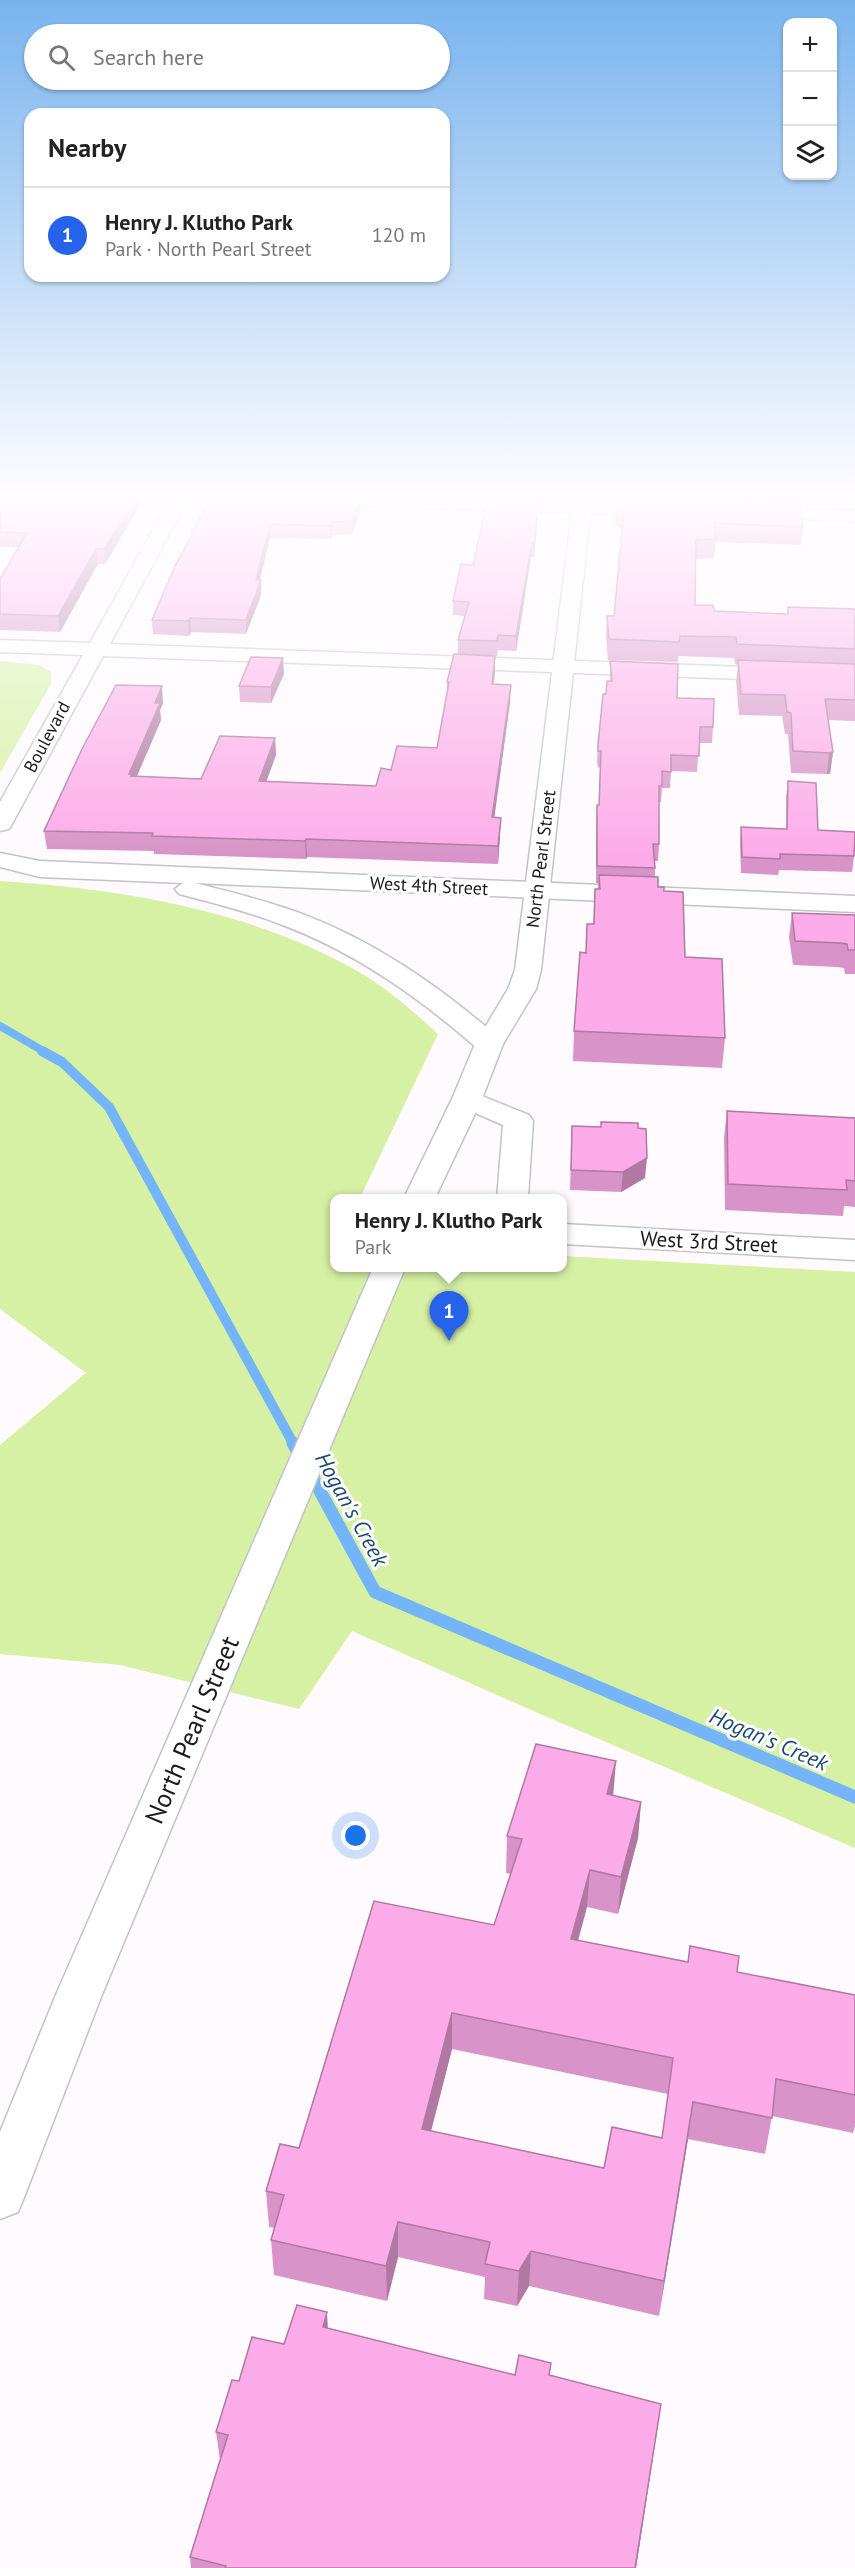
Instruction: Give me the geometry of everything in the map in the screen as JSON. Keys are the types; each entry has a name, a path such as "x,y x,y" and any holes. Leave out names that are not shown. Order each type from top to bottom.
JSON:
{"street":[{"name":"Boulevard","path":"0,824 113,616"},
{"name":"North Pearl Street","path":"421,1194 467,1099 489,1044 522,989 528,970 570,616"},
{"path":"0,646 855,677"},
{"name":"West 4th Street","path":"2,861 40,869 855,904"},
{"path":"130,873 289,918 350,944 413,982 450,1009 489,1044"},
{"path":"467,1099 518,1121 513,1194"},
{"name":"West 3rd Street","path":"567,1234 855,1250"},
{"name":"North Pearl Street","path":"0,2195 78,1997 387,1272"}],"green space":[{"path":"0,661 39,665 51,672 51,684 0,773"},
{"path":"0,881 139,897 231,918 275,933 359,972 400,1001 438,1034 362,1194 330,1194 330,1272 567,1272 567,1256 855,1272 855,1848 352,1631 299,1709 120,1665 0,1654 0,1445 86,1373 0,1309"}],"building":[{"path":"154,616 248,616 246,620 190,618 188,621 152,620"},
{"path":"465,616 519,616 516,636 498,635 497,641 458,640"},
{"path":"607,616 855,616 855,649 737,644 736,637 680,636 679,642 609,639"},
{"path":"454,654 495,656 492,684 511,685 492,817 501,818 498,846 44,831 82,749 116,685 162,686 155,703 160,703 129,774 132,774 131,776 201,779 220,736 275,738 259,781 376,786 381,768 391,770 397,746 437,748 449,682 447,682"},
{"path":"251,657 283,658 271,687 239,686"},
{"path":"738,660 855,664 855,700 825,699 833,752 793,751 791,713 787,712 785,695 741,694"},
{"path":"610,661 678,664 677,698 714,699 713,727 700,727 699,756 671,755 671,772 662,771 662,786 659,786 659,844 653,844 655,868 597,866 597,805 599,805 601,751 598,751 598,745 603,694 606,694 607,681 612,681"},
{"path":"788,781 816,783 818,830 855,832 854,856 780,854 780,859 742,857 741,827 787,829"},
{"path":"599,875 658,877 658,887 664,887 664,891 683,892 685,957 722,959 725,1038 574,1031 580,952 586,953 587,924 594,924 595,889 600,889"},
{"path":"792,913 855,915 855,950 848,950 847,944 795,941"},
{"path":"727,1111 855,1118 855,1181 846,1180 847,1190 728,1184"},
{"path":"601,1122 638,1123 638,1128 646,1129 647,1158 623,1172 571,1170 572,1126 601,1127"},
{"path":"536,1744 616,1761 607,1794 641,1802 621,1877 590,1870 571,1939 688,1962 690,1946 739,1956 737,1972 855,1995 855,2095 776,2079 772,2118 693,2102 664,2281 531,2251 519,2271 485,2264 490,2242 398,2222 386,2266 271,2240 284,2195 266,2191 280,2144 299,2148 374,1901 494,1925 522,1839 507,1836","holes":["452,2013 673,2058 662,2138 612,2127 604,2168 422,2129"]},
{"path":"297,2305 327,2312 323,2327 515,2375 519,2355 551,2363 549,2375 661,2404 635,2568 225,2568 226,2566 190,2557 228,2435 216,2432 232,2380 239,2381 252,2337 284,2344"}],"waterway":[{"name":"Hogan's Creek","path":"0,1026 45,1052"},
{"name":"Hogan's Creek","path":"42,1051 62,1062 109,1107 294,1445"},
{"name":"Hogan's Creek","path":"293,1443 301,1458"},
{"name":"Hogan's Creek","path":"309,1471 375,1592 855,1797"}],"place":[{"name":"Henry J. Klutho Park","path":"449,1341"}]}
